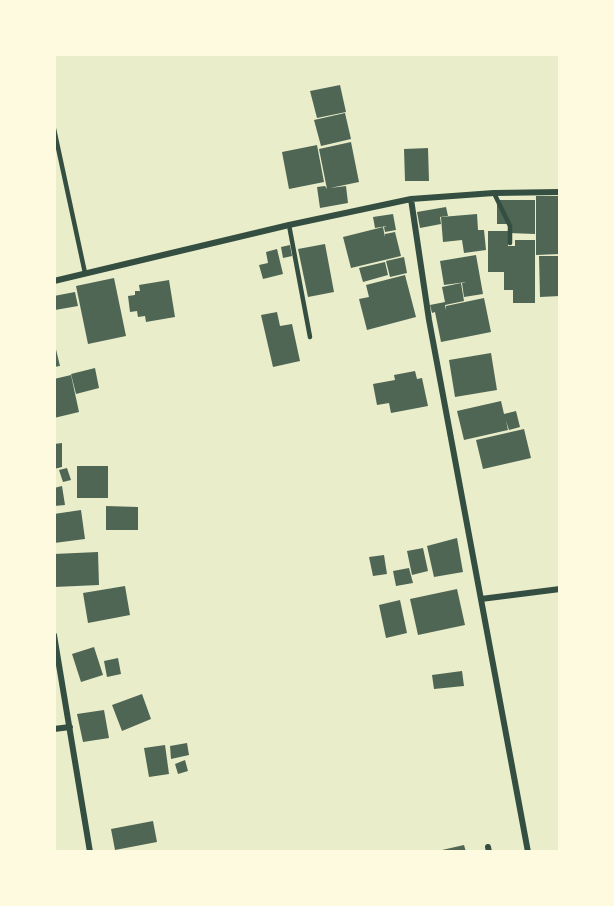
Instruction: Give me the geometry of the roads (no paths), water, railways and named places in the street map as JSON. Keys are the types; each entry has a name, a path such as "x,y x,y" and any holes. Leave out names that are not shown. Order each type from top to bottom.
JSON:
{"street":[{"path":"54,281 289,225 411,199 494,192 560,192"},
{"path":"411,199 429,320 528,852"},
{"path":"481,599 560,589"},
{"path":"54,635 90,852"},
{"path":"54,729 70,727"}],"lane":[{"path":"54,129 85,273"},
{"path":"494,192 510,226 510,243"},
{"path":"289,225 310,337"}]}
